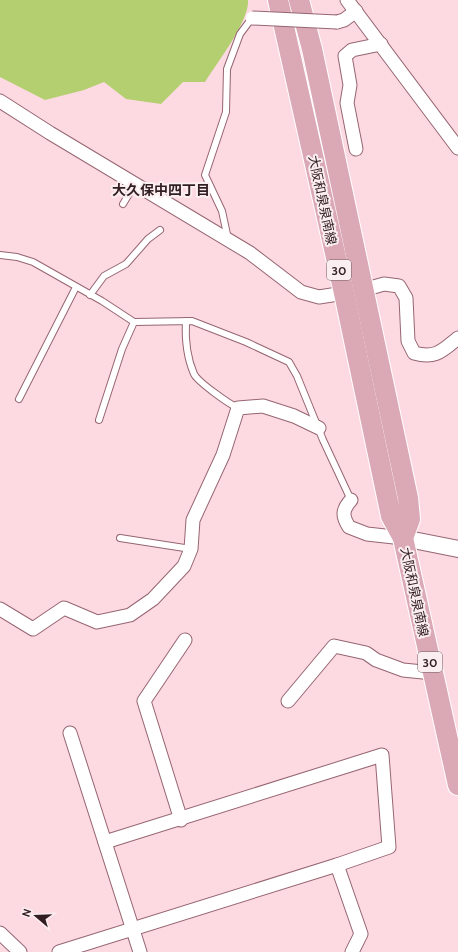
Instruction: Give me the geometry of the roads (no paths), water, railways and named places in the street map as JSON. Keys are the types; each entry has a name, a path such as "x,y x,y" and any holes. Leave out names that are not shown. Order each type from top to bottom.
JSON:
{"main road":[{"name":"大阪和泉泉南線","path":"278,0 408,498 410,518 403,538 458,785"},
{"name":"大阪和泉泉南線","path":"299,0 312,49 353,291"}],"street":[{"path":"347,0 458,148"},
{"path":"252,18 337,22 344,20 356,11"},
{"path":"356,149 347,103 350,85 345,56 352,50 381,44"},
{"path":"0,101 250,253 301,292 319,297 384,284 399,286 406,298 408,342 414,353 425,356 439,354 458,338"},
{"path":"0,609 33,629 64,608 97,622 130,615 153,599 184,566 191,549 193,520 223,455 238,408 263,406 294,416 319,428"},
{"path":"351,500 345,507 343,518 349,527 367,534 403,538 458,549"},
{"path":"180,820 144,701 185,640"},
{"path":"288,701 334,646 366,653 376,660 403,670 433,673"},
{"path":"70,733 140,952"},
{"path":"59,952 389,847 382,755 180,820 105,842"},
{"path":"336,865 361,934 352,952"},
{"path":"0,933 20,952"}],"lane":[{"path":"228,240 222,211 205,174 226,112 227,68 240,34 252,18"},
{"path":"123,204 135,184"},
{"path":"90,295 104,276 126,264 148,239 160,230"},
{"path":"0,256 17,257 34,262 134,322 192,322 246,342 289,362 297,376 351,500"},
{"path":"19,399 76,287"},
{"path":"186,321 185,339 195,375 228,404 238,408"},
{"path":"99,420 122,349 134,322"},
{"path":"120,538 191,549"}],"district":[{"name":"大久保中四丁目","path":"161,190"}]}
